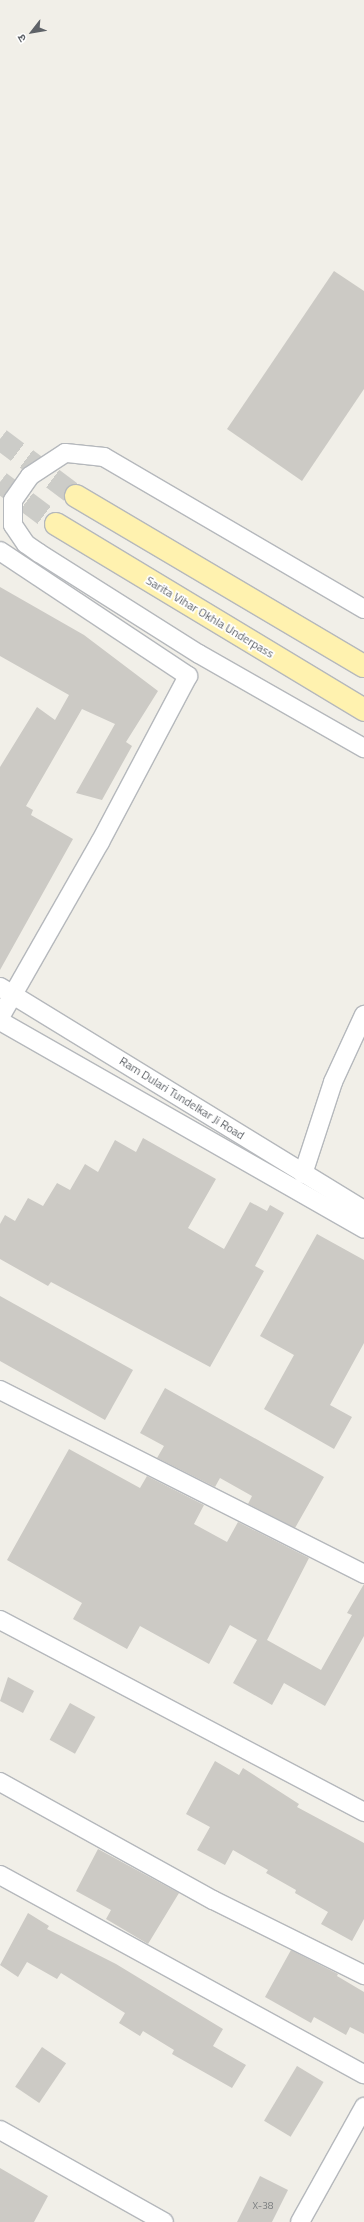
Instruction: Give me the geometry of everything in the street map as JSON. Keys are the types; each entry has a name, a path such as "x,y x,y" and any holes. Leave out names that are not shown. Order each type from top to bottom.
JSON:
{"main road":[{"path":"76,496 364,666"},
{"name":"Sarita Vihar Okhla Underpass","path":"56,524 364,710"}],"street":[{"path":"364,609 104,457 65,453 45,463 30,476 13,500 13,525 26,544 199,654 364,748"},
{"path":"0,551 188,676 7,991 0,1017"},
{"path":"106,622 118,603"},
{"name":"Ram Dulari Tundelkar Ji Road","path":"7,991 303,1174 364,1210"},
{"path":"303,1174 333,1082 364,1014"},
{"path":"0,1020 364,1229"},
{"path":"0,1390 364,1574"},
{"path":"0,1620 364,1812"},
{"path":"0,1782 219,1903 364,1975"},
{"path":"0,1875 364,2074"},
{"path":"300,2222 364,2107"},
{"path":"0,2130 164,2222"}],"building":[{"path":"334,271 364,291 364,389 302,481 227,429"},
{"path":"0,587 84,635 158,691 126,742 132,746 102,800 76,793 115,724 82,709 26,806 33,810 31,815 73,839 0,970 0,767 37,707 55,720 69,695 0,656"},
{"path":"143,1138 216,1179 188,1228 224,1249 250,1202 267,1211 270,1205 284,1213 255,1266 264,1271 210,1367 51,1282 48,1286 0,1259 0,1224 5,1215 15,1221 28,1198 43,1206 57,1183 70,1190 85,1164 98,1172 115,1140 136,1152"},
{"path":"317,1234 364,1260 364,1343 330,1405 352,1417 334,1449 264,1409 294,1355 260,1336"},
{"path":"0,1296 133,1370 105,1420 0,1361"},
{"path":"165,1388 324,1477 295,1528 248,1504 252,1496 220,1478 215,1487 157,1458 164,1446 140,1433"},
{"path":"69,1449 140,1488 147,1476 204,1505 194,1524 227,1542 238,1522 309,1558 267,1640 321,1670 352,1615 347,1613 364,1584 364,1636 325,1706 284,1683 272,1705 233,1683 257,1640 230,1625 209,1664 140,1626 127,1649 73,1619 82,1603 7,1560"},
{"path":"8,1677 34,1691 23,1713 0,1701"},
{"path":"70,1703 95,1717 75,1754 50,1740"},
{"path":"215,1761 239,1775 243,1768 299,1804 297,1807 364,1843 364,1919 352,1941 321,1924 328,1912 295,1893 296,1890 266,1873 268,1870 233,1850 225,1865 197,1850 210,1827 186,1814"},
{"path":"98,1849 179,1893 148,1944 106,1919 111,1910 76,1891"},
{"path":"28,1913 49,1926 47,1929 116,1964 223,2029 213,2046 246,2065 232,2088 172,2054 174,2050 143,2031 140,2036 119,2023 125,2013 61,1973 57,1979 27,1962 18,1977 0,1965"},
{"path":"291,1950 338,1974 337,1976 364,1992 364,2034 350,2027 346,2035 314,2017 311,2023 265,1997"},
{"path":"42,2047 66,2063 39,2103 15,2087"},
{"path":"297,2066 324,2082 291,2137 264,2121"},
{"path":"0,2168 48,2196 34,2222 0,2222"},
{"path":"260,2176 288,2190 272,2222 237,2222"}],"tunnel":[{"path":"0,439 76,496"},
{"path":"0,482 56,524"}]}
